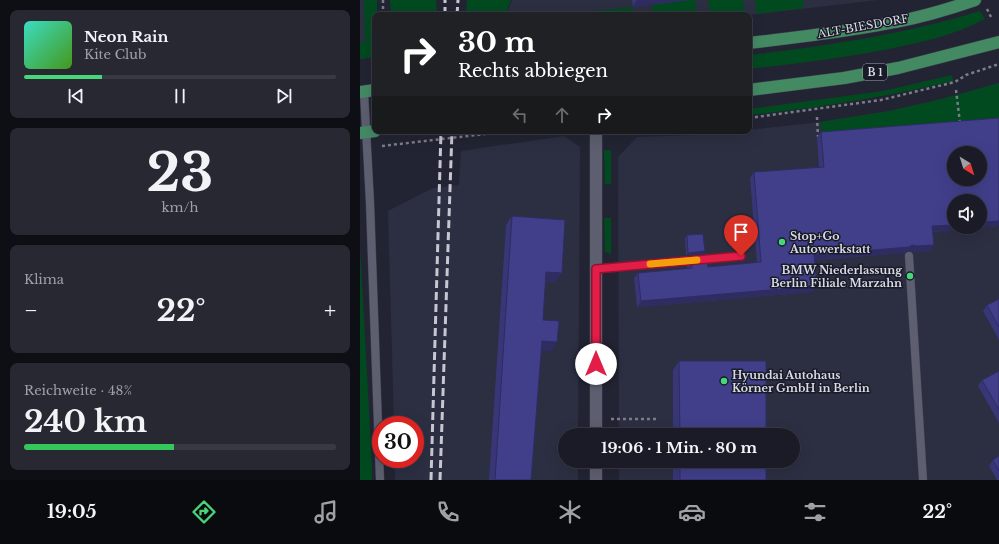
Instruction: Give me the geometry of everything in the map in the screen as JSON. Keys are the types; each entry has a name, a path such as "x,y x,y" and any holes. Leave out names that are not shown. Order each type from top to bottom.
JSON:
{"main road":[{"name":"ALT-BIESDORF","path":"752,43 844,31 896,22 952,8 975,0"},
{"name":"B 1","path":"752,90 844,78 891,69 999,42"}],"street":[{"path":"596,134 596,428"},
{"path":"596,468 596,480"}],"lane":[{"path":"366,91 380,480"},
{"path":"596,269 741,256"},
{"path":"909,256 923,480"}],"path":[{"path":"383,0 383,12"},
{"path":"987,8 991,17"},
{"path":"752,118 881,100 954,82 966,74 999,64"},
{"path":"956,90 960,127"},
{"path":"817,117 818,137"},
{"path":"394,145 486,134"},
{"path":"596,419 657,419"}],"shaded area":[{"path":"360,0 377,0 377,12 372,12 372,57 360,59"},
{"path":"512,0 878,0 752,15 752,12 730,11 507,12"},
{"path":"999,83 999,480 619,480 619,468 800,468 800,428 619,428 618,157 637,137 705,134 752,134 752,130 820,122 889,111 942,99"},
{"path":"564,136 580,147 578,428 558,428 558,468 578,468 578,480 395,480 395,468 424,468 424,416 394,416 388,211 433,188 459,185 461,151"}],"green space":[{"path":"364,0 377,0 377,12 372,12 372,57 360,59 360,43 365,42"},
{"path":"390,0 436,0 437,12 391,12"},
{"path":"467,0 511,0 506,12 466,12"},
{"path":"695,0 697,12 653,12 652,4"},
{"path":"708,0 743,0 745,12 710,12"},
{"path":"755,0 803,0 804,8 757,14"},
{"path":"633,7 633,12 586,12"},
{"path":"980,11 985,19 950,34 889,49 802,63 752,69 752,55 859,39 938,23"},
{"path":"952,75 953,81 902,92 801,109 752,115 752,109 883,91"},
{"path":"999,83 999,124 822,137 820,122 889,111 942,99"},
{"path":"604,150 611,150 611,184 605,184"},
{"path":"604,218 611,218 611,254 605,252"},
{"path":"360,246 372,480 360,480"}],"building":[{"path":"999,118 999,221 987,222 987,194 947,194 947,225 932,226 934,245 912,245 909,247 814,255 817,286 641,301 638,273 692,268 691,261 707,259 708,267 761,262 754,172 824,167 821,132"},
{"path":"512,216 565,220 562,273 546,272 543,320 559,321 557,342 542,341 531,480 495,480"},
{"path":"703,234 705,251 688,253 687,235"},
{"path":"999,299 999,327 987,305"},
{"path":"679,361 766,361 766,428 680,428"},
{"path":"999,371 999,410 982,380"},
{"path":"999,456 999,471 993,460"},
{"path":"680,468 766,468 766,480 680,480"}],"railway":[{"path":"445,0 445,12"},
{"path":"457,12 458,0"},
{"path":"431,480 441,134"},
{"path":"440,480 452,134"}],"slow traffic":[{"path":"650,264 697,260"}],"place":[{"name":"Stop+Go Autowerkstatt","path":"782,242"},
{"name":"BMW Niederlassung Berlin Filiale Marzahn","path":"910,276"},
{"name":"Hyundai Autohaus Körner GmbH in Berlin","path":"724,381"}],"route":[{"path":"596,364 596,269 741,256"}]}
